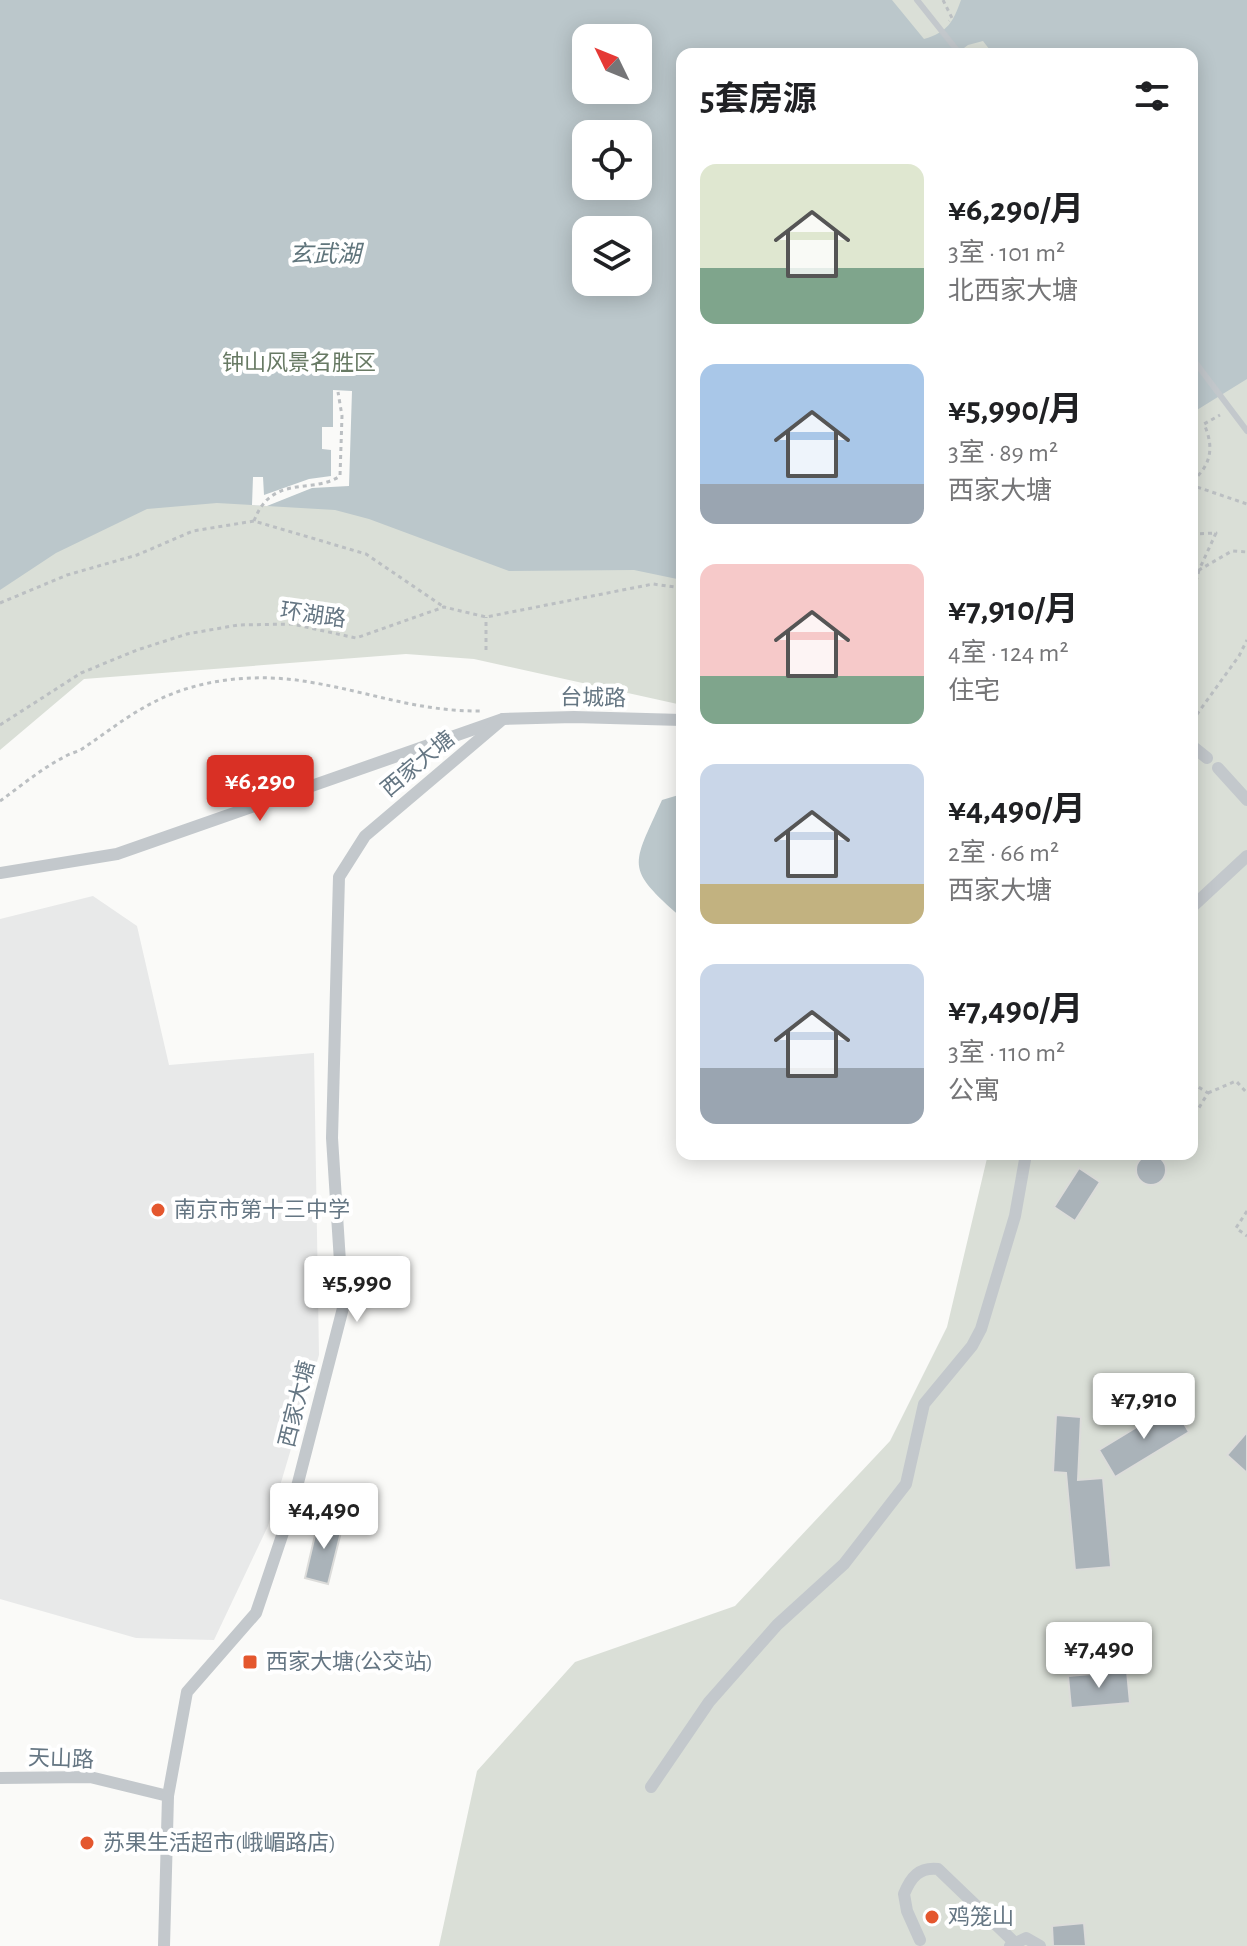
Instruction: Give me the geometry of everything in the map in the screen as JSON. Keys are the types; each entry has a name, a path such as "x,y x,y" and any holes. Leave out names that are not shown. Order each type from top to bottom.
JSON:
{"street":[{"name":"台城路","path":"0,873 117,854 503,719 676,720"},
{"name":"西家大塘","path":"164,1946 168,1796 187,1692 256,1613 292,1506 343,1308 332,1138 339,877 365,836 503,719"},
{"path":"1198,751 1207,758"},
{"path":"1218,768 1247,800"},
{"path":"1198,901 1247,856"},
{"path":"651,1787 709,1702 777,1625 844,1564 906,1484 924,1404 972,1346 981,1329 1015,1216 1025,1160"},
{"name":"天山路","path":"0,1778 90,1777 168,1796"},
{"path":"920,1940 907,1911 904,1894 916,1873 926,1867 938,1869 1012,1944 1026,1938 1040,1946"}],"lane":[{"path":"917,0 955,48"},
{"path":"1198,366 1247,431"}],"path":[{"path":"940,29 952,18 943,0"},
{"path":"254,521 259,506 271,497 289,488 340,476 342,416 338,392"},
{"path":"1198,472 1210,453 1212,442 1204,424 1226,412"},
{"path":"1198,487 1247,504"},
{"path":"0,603 67,575 137,555 193,531 254,521 366,554 444,607 486,617 653,584 676,587"},
{"path":"1198,534 1216,533 1198,574"},
{"path":"1199,570 1232,551 1247,552"},
{"name":"环湖路","path":"0,725 81,673 187,634 238,625 292,624 356,638 444,607"},
{"path":"486,617 486,650"},
{"path":"1198,713 1247,640"},
{"path":"0,801 156,700 199,685 249,678 308,681 446,712 486,710"},
{"path":"1198,1109 1208,1093 1236,1081 1247,1093"},
{"path":"1198,1087 1208,1093"},
{"path":"1247,1211 1236,1228 1247,1236"}],"shaded area":[{"name":"南京市第十三中学","path":"93,896 137,926 169,1065 314,1053 319,1355 268,1526 214,1640 136,1638 0,1599 0,919"}],"green space":[{"name":"钟山风景名胜区","path":"0,0 1247,0 1247,1946 439,1946 477,1771 575,1662 735,1606 890,1441 947,1327 987,1160 1198,1160 1198,48 676,48 676,704 474,659 406,654 84,679 0,750"}],"water":[{"name":"玄武湖","path":"0,0 892,0 924,39 948,25 961,0 1247,0 1247,379 1198,409 1198,48 988,48 983,41 964,48 676,48 676,579 634,570 509,571 369,519 335,510 217,503 147,509 56,553 0,590"},
{"path":"676,796 676,913 650,887 639,865 644,840 662,800"}],"pier":[{"path":"333,390 352,391 349,486 312,488 267,506 252,505 253,477 263,477 264,495 309,479 331,476 331,450 322,449 322,427 333,427"}],"building":[{"path":"1139,1160 1163,1160 1165,1176 1157,1184 1145,1184 1137,1176"},
{"path":"1079,1168 1100,1182 1075,1221 1054,1207"},
{"path":"1173,1405 1189,1432 1115,1477 1099,1450"},
{"path":"1056,1415 1081,1417 1078,1480 1103,1478 1111,1567 1075,1570 1066,1473 1053,1472"},
{"path":"1247,1432 1247,1473 1227,1455"},
{"path":"319,1518 343,1524 328,1584 305,1578"},
{"path":"1127,1671 1130,1703 1071,1708 1068,1676"},
{"path":"1084,1923 1086,1946 1053,1946 1052,1926"}],"place":[{"name":"南京市第十三中学","path":"158,1210"},
{"name":"西家大塘(公交站)","path":"250,1662"},
{"name":"苏果生活超市(峨嵋路店)","path":"87,1843"},
{"name":"鸡笼山","path":"932,1917"}]}
